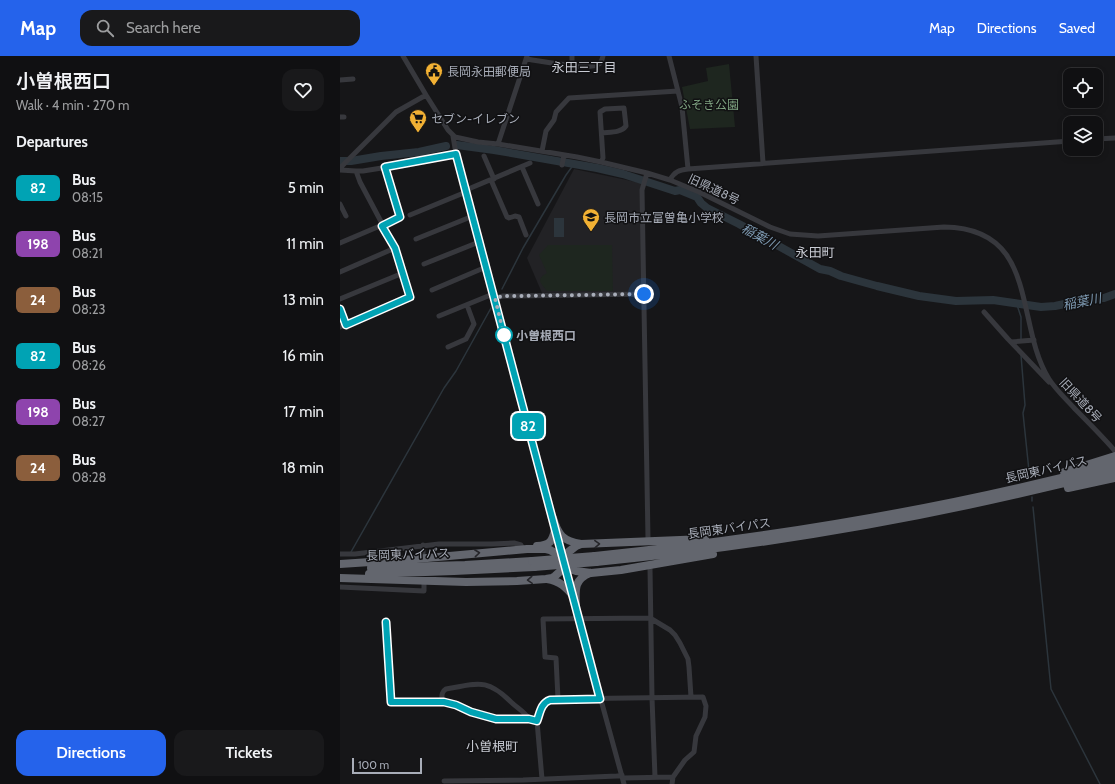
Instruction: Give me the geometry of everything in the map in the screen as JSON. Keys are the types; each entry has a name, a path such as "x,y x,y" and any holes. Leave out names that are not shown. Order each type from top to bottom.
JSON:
{"highway":[{"path":"1032,484 1048,477 1115,456"},
{"name":"長岡東バイパス","path":"595,559 839,524 950,503 1115,464"},
{"name":"長岡東バイパス","path":"340,574 454,572 533,564 689,552 824,533 895,520 1026,493 1115,470"},
{"path":"1026,493 1054,490 1115,478"},
{"path":"553,518 556,528 563,537 570,542 581,544 690,540 839,524"},
{"path":"525,549 548,544 553,538 555,530"},
{"path":"340,578 466,582 546,579 555,576 565,566 576,571 591,573 621,570 672,562 824,533"},
{"path":"340,564 525,549 546,549 562,557 581,544"},
{"name":"長岡東バイパス","path":"340,568 533,564"},
{"path":"576,608 576,586 582,578 591,573"},
{"path":"546,579 558,582 567,588 574,597"}],"street":[{"path":"403,56 453,136 456,154 553,518 562,557 624,784"},
{"path":"572,56 572,65"},
{"path":"498,144 527,57 592,67 602,62 602,56"},
{"path":"669,56 678,90 684,122 688,169"},
{"path":"756,56 764,163"},
{"path":"340,80 353,79"},
{"path":"542,151 546,131 554,120 556,112 569,98 678,90"},
{"path":"341,168 396,112 426,95"},
{"path":"601,162 603,158 601,111 605,109 624,108 626,126 624,129 602,133"},
{"name":"旧県道8号","path":"453,136 478,142 542,151 601,162 647,173 670,180 699,192 770,227 790,234 818,236 944,227 963,228 973,231 991,240 1005,253 1014,267 1034,340 1049,379 1061,394 1113,446 1115,451"},
{"path":"1103,139 1115,138"},
{"path":"670,180 677,171 688,169 1063,142"},
{"path":"341,168 356,171 456,154"},
{"path":"484,156 507,217 519,217 526,235"},
{"path":"562,165 563,156"},
{"path":"410,215 530,163"},
{"path":"340,243 400,217 385,167"},
{"path":"522,167 538,204"},
{"path":"340,327 410,297 395,248 382,226 356,171"},
{"path":"647,173 642,190 648,539"},
{"path":"340,204 346,216"},
{"path":"416,239 473,216"},
{"path":"424,264 479,242"},
{"path":"340,272 395,248"},
{"path":"432,290 486,267"},
{"path":"340,299 403,273"},
{"path":"439,316 494,296 644,294"},
{"path":"448,347 466,339 474,324 467,305"},
{"path":"340,309 346,325"},
{"path":"984,312 1061,394"},
{"path":"1011,342 1034,340"},
{"path":"340,554 439,544 514,543 521,545 525,549"},
{"path":"423,545 423,555"},
{"path":"650,568 655,777"},
{"path":"340,587 424,591 424,583"},
{"path":"558,699 556,658 545,657 543,619 650,618 670,630 675,635 688,659 690,666 691,697"},
{"path":"386,622 391,702 442,701 456,705 471,712 496,719 529,719 537,721"},
{"path":"442,701 442,693 446,689 471,684 485,684 503,693 512,703 524,712 529,719"},
{"path":"542,779 537,721 543,705 546,702 558,699 703,697 706,706 706,717 696,736 694,752 685,760 673,777 672,784"},
{"path":"444,781 673,777"}],"shaded area":[{"name":"長岡市立富曽亀小学校","path":"574,169 641,183 641,292 542,293 527,258"},
{"path":"554,218 564,218 564,237 554,237"}],"green space":[{"name":"ふそき公園","path":"729,64 735,127 690,129 682,87 708,81 706,68"},
{"path":"548,245 612,245 613,291 547,291 542,286 540,281 541,277 547,273 539,255"}],"waterway":[{"name":"稲葉川","path":"457,145 597,168 623,174 675,191 680,190 697,197 707,208 820,269 877,286 919,296 956,301 993,300 1041,307 1055,306 1088,299 1104,298 1115,294"},
{"name":"稲葉川","path":"340,161 351,161 419,152 446,146"},
{"path":"502,289 523,248 574,164"},
{"path":"1016,302 1021,317 1021,340"},
{"path":"351,552 491,308"},
{"path":"1021,355 1025,405 1023,413 1029,471"},
{"path":"1033,507 1051,689 1100,784"}],"bus line":[{"name":"82","path":"340,309 346,325 410,297 395,248 382,226 400,217 385,167 456,154 600,699 550,700 543,705 537,721 529,719 496,719 444,702 391,702 386,622"}],"place":[{"name":"長岡永田郵便局","path":"434,86"},
{"name":"セブン-イレブン","path":"418,133"},
{"name":"長岡市立富曽亀小学校","path":"591,232"},
{"name":"小曽根西口","path":"504,335"}],"district":[{"name":"永田三丁目","path":"584,67"},
{"name":"永田町","path":"815,252"},
{"name":"小曽根町","path":"492,746"}],"route":[{"path":"504,335 495,298 498,297 644,294"}]}
